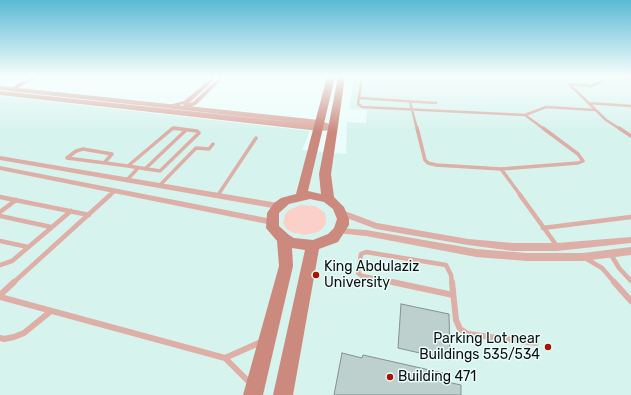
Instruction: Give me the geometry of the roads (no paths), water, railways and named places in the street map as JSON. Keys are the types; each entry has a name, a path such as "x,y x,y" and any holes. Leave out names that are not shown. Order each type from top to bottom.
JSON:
{"main road":[{"path":"301,196 326,95"},
{"path":"328,199 325,174 339,95"},
{"path":"310,195 328,199 334,203 342,213 343,219 339,231 332,238 313,245 292,243 277,234 272,222 273,213 278,206 285,201 310,195"},
{"path":"254,391 286,266 284,239"},
{"path":"284,395 313,245"}],"street":[{"path":"24,95 319,125"},
{"path":"72,95 168,106 198,106"},
{"path":"168,106 186,102 194,95"},
{"path":"198,106 207,95"},
{"path":"186,102 186,105 334,127"},
{"path":"0,158 278,206"},
{"path":"0,168 272,222"},
{"path":"342,213 376,226 468,242 513,247 557,247 631,240"},
{"path":"339,231 366,233 476,253 527,257 583,257 631,251"}],"lane":[{"path":"580,95 606,120 631,136"},
{"path":"436,103 358,98 358,104 362,107 411,110 525,115 546,107 594,110"},
{"path":"410,102 425,160 428,163 436,165 501,170 578,163 583,161 578,154 525,115"},
{"path":"587,103 631,106"},
{"path":"104,163 112,154 83,149 76,151 67,158 160,171 198,133 186,130 170,129 128,166"},
{"path":"145,169 186,130"},
{"path":"218,195 256,138"},
{"path":"160,185 196,148 209,149 213,144"},
{"path":"127,180 138,168"},
{"path":"501,170 557,247"},
{"path":"0,296 115,191"},
{"path":"0,197 89,215"},
{"path":"0,212 16,200"},
{"path":"0,265 12,261 70,211"},
{"path":"0,216 51,227"},
{"path":"543,228 631,217"},
{"path":"0,241 28,247"},
{"path":"453,295 362,276 358,273 361,254 366,252 442,264 446,266 451,275 456,320 458,326 463,332 468,334 536,343"},
{"path":"610,253 619,268 631,281"},
{"path":"583,257 602,268 631,301"},
{"path":"0,296 225,358 254,391"},
{"path":"0,338 4,339 14,337 24,333 51,311"},
{"path":"225,358 267,340"}],"place":[{"name":"King Abdulaziz University","path":"316,275"},
{"name":"Parking Lot near Buildings 535/534","path":"548,347"},
{"name":"Building 471","path":"390,377"}]}
